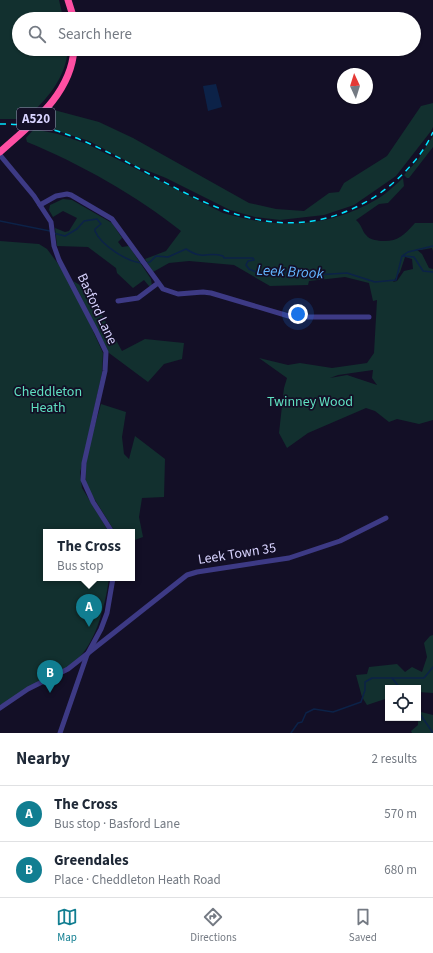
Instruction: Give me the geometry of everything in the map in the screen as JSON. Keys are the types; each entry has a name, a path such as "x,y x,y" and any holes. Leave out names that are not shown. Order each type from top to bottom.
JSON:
{"highway":[{"path":"68,0 72,12"},
{"name":"A520","path":"1,149 48,108 66,80 72,56"}],"street":[{"name":"Basford Lane","path":"1,149 40,205 53,227 54,246 59,260 106,352 105,371 84,464 83,480 93,502 110,529"},
{"path":"40,205 62,194 71,194 112,219 158,284 172,294 203,292 211,293 292,317 369,317"},
{"path":"118,301 138,298 158,284"},
{"name":"Leek Town 35","path":"0,708 28,689 68,669 185,577 191,574 289,558 340,541 386,518"},
{"path":"60,733 87,655 101,629 112,581"}],"green space":[{"path":"0,0 59,0 62,12 12,12 12,56 67,56 59,79 54,88 40,105 25,119 0,119"},
{"path":"433,103 433,127 431,131 396,176 354,205 324,215 280,220 255,217 230,210 166,178 136,166 89,141 39,125 54,110 99,122 133,138 249,203 276,209 304,211 329,193 339,192 344,183 387,156 421,106"},
{"name":"Twinney Wood","path":"34,129 58,134 87,144 223,213 263,222 302,223 322,221 341,216 379,198 403,178 404,186 388,203 379,204 356,220 369,238 381,241 392,240 400,237 415,223 433,223 433,251 432,248 421,250 416,249 422,254 429,268 433,269 433,420 419,424 397,419 389,422 375,411 366,408 308,433 287,448 279,433 284,388 287,378 259,358 288,365 300,363 332,368 367,363 374,353 377,300 373,301 369,283 345,277 309,281 308,285 270,286 234,265 189,261 169,263 153,272 145,259 166,251 181,231 146,205 107,181 47,150 27,142 26,138","holes":["405,257 412,259 413,269 404,271 397,281 393,282 400,272","373,370 372,378 377,385 347,375 330,378 338,375"]},
{"path":"433,136 433,147 409,178 407,178 404,175 417,161"},
{"path":"63,199 72,200 112,223 122,238 118,242 122,247 129,246 151,279 152,286 149,286 144,280 133,288 117,273 116,268 88,247 57,246 55,228 65,232 69,231 77,218 63,211 53,217 49,210 50,205"},
{"name":"Cheddleton Heath","path":"0,241 39,244 47,249 59,265 78,298 103,353 102,373 80,473 82,488 107,529 43,529 43,581 109,581 106,597 97,627 93,637 83,653 67,668 56,675 0,705"},
{"path":"73,281 88,290 122,351 145,339 184,343 182,359 164,364 148,382 109,353"},
{"path":"101,404 126,412 122,437 124,454 129,459 135,436 165,459 164,497 142,498 139,517 143,537 135,540 135,529 113,529 87,487 87,457"},
{"path":"433,635 433,693 421,692 421,685 385,685 385,699 367,705 362,697 356,675 367,674 369,667 397,664 405,672 412,667 422,672 427,657 424,643 430,636"},
{"path":"421,712 433,715 433,733 412,733 411,731 418,725 418,721 421,721"}],"water":[{"path":"216,84 222,107 208,111 203,86"}],"waterway":[{"name":"Leek Brook","path":"53,233 65,236 77,229 84,221 97,219 101,224 95,229 95,231 103,242 115,252 129,260 142,263"},
{"name":"Leek Brook","path":"0,221 50,231"},
{"name":"Leek Brook","path":"146,263 150,262 156,256 168,257 186,249 192,253 202,255 213,254 223,256 224,258 253,258 254,260 248,261 246,265 249,269 256,272 276,273 304,270 315,275 347,273 375,282 396,280 402,256 408,252 433,246"},
{"path":"403,256 414,257 423,271 433,272"},
{"path":"291,733 298,723 302,722 306,713 314,709 333,712 361,702 365,690 365,682 372,678 424,678 433,667"},
{"path":"392,678 398,685"},
{"path":"421,715 433,733"}],"railway":[{"path":"0,124 32,126 63,133 100,149 209,204 246,217 284,223 323,219 364,203 374,197 385,190 404,173 421,153 433,132"}],"place":[{"name":"The Cross","path":"89,627"},
{"name":"Greendales","path":"50,693"}]}
